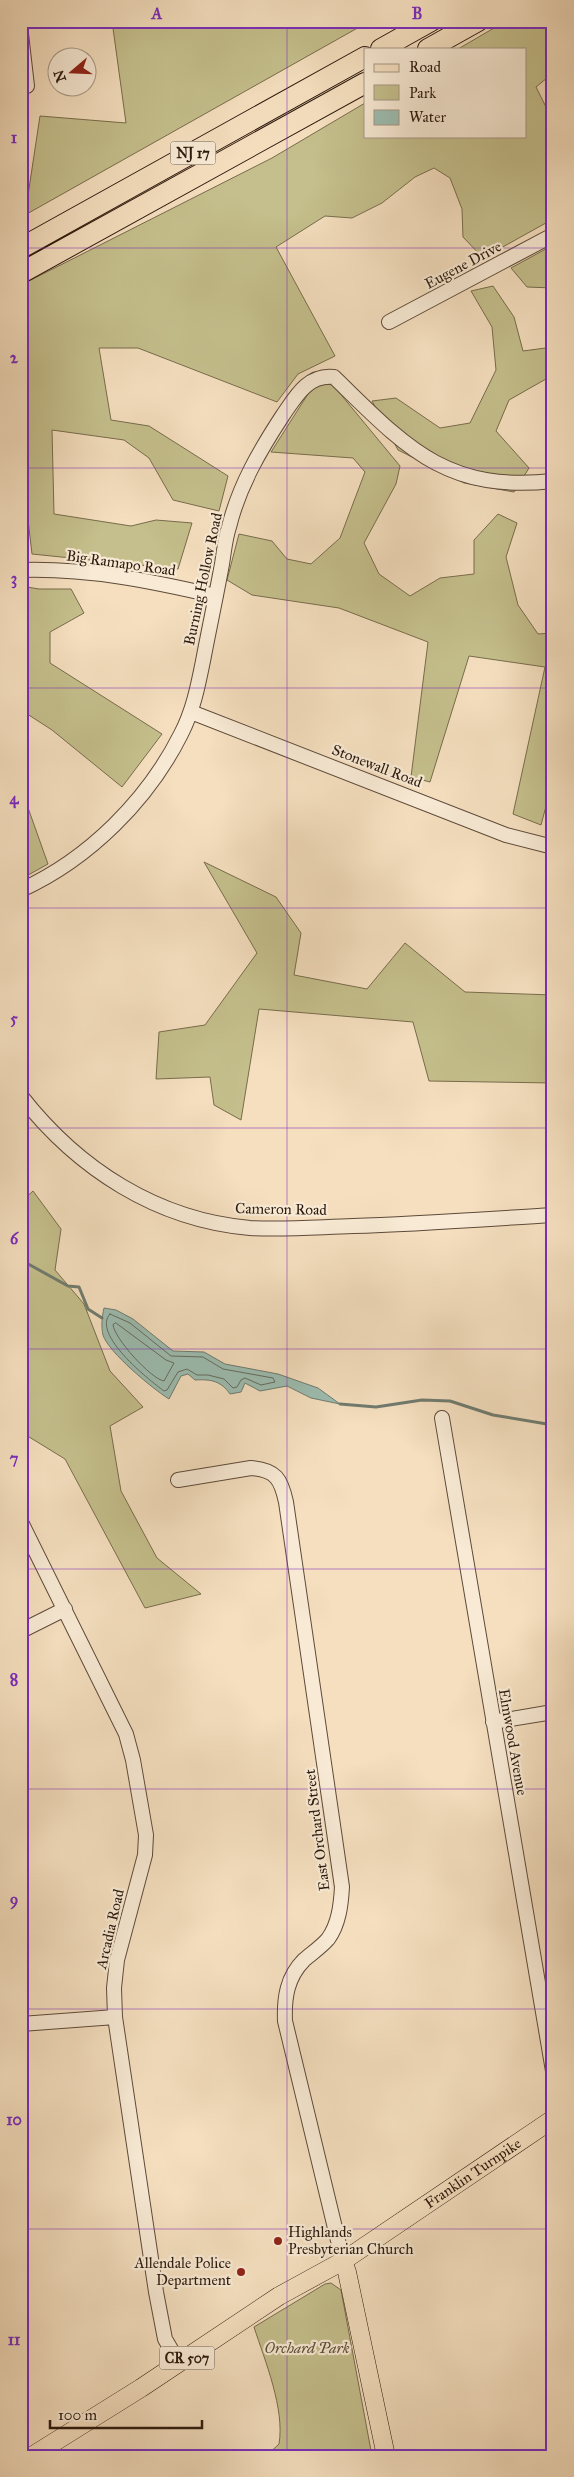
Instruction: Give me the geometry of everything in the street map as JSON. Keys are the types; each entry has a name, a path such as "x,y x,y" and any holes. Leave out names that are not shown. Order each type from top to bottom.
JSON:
{"highway":[{"path":"383,48 431,21"},
{"path":"430,48 478,21"},
{"name":"NJ 17","path":"21,248 364,59"},
{"name":"NJ 17","path":"21,273 364,84"}],"main road":[{"name":"Franklin Turnpike","path":"343,2261 553,2119"},
{"name":"CR 507","path":"32,2456 179,2363 279,2296 343,2261"},
{"path":"343,2261 348,2272 386,2456"}],"street":[{"path":"21,34 27,86"},
{"name":"Eugene Drive","path":"389,322 553,235"},
{"name":"Burning Hollow Road","path":"21,890 54,872 80,854 122,816 158,772 182,732 191,712 216,596 228,528 239,495 253,465 292,403 310,381 322,376 334,377 407,446 445,468 467,476 496,482 531,483 553,481"},
{"name":"Big Ramapo Road","path":"21,570 72,570 142,579 216,596"},
{"name":"Stonewall Road","path":"191,712 506,834 553,847"},
{"name":"Cameron Road","path":"21,1096 54,1135 98,1173 146,1200 175,1212 218,1223 277,1229 553,1215"},
{"name":"Elmwood Avenue","path":"442,1418 553,2071"},
{"name":"East Orchard Street","path":"178,1480 251,1468 263,1469 280,1481 286,1502 342,1887 339,1913 328,1939 295,1971 288,1986 284,2002 285,2021 343,2261"},
{"name":"Arcadia Road","path":"21,1522 126,1734 133,1760 146,1836 145,1855 117,1960 114,1988 115,2017 165,2339 179,2363"},
{"path":"21,1631 65,1609"},
{"path":"493,1722 553,1712"},
{"path":"21,2024 115,2017"}],"green space":[{"path":"112,21 370,21 25,215 40,116 126,123"},
{"path":"506,21 553,21 553,73 536,87 553,121 553,219 483,258 463,237 462,209 450,178 434,168 415,177 382,203 352,218 325,216 276,247 335,356 298,374 277,402 138,348 99,348 111,420 149,426 228,476 219,511 173,500 149,458 124,440 52,430 54,514 131,526 156,520 192,523 178,569 32,554 21,460 21,285 272,158 364,104 364,138 526,138 526,48 460,48"},
{"path":"553,245 553,288 527,287 511,268"},
{"path":"493,286 514,317 523,351 553,347 553,375 509,400 496,431 529,468 514,492 464,483 398,450 372,401 396,398 440,428 470,423 496,370 492,327 471,291"},
{"path":"320,383 333,385 400,466 396,484 364,543 379,574 410,596 440,578 474,574 474,540 498,514 517,523 506,557 518,605 538,634 553,633 553,780 541,825 513,814 545,667 469,656 430,782 411,777 428,642 339,608 252,595 227,580 239,534 272,541 287,559 311,564 340,538 365,472 353,458 271,452 308,394"},
{"path":"21,586 39,589 71,589 84,613 50,632 50,663 162,734 122,787 52,730 21,710"},
{"path":"21,798 27,805 48,864 21,879"},
{"path":"204,862 276,897 301,933 294,975 367,989 405,943 465,992 553,995 553,1083 429,1081 413,1022 259,1009 241,1120 214,1105 210,1077 156,1079 159,1032 205,1025 257,953"},
{"path":"33,1191 61,1229 55,1270 84,1304 110,1371 143,1407 110,1426 121,1491 157,1558 201,1594 145,1608 65,1459 21,1432 21,1202"},
{"name":"Orchard Park","path":"331,2283 341,2290 372,2456 266,2456 279,2444 279,2416 273,2385 254,2327 325,2284"}],"water":[{"path":"104,1308 116,1310 133,1319 173,1351 204,1352 225,1364 278,1374 318,1388 340,1404 311,1398 287,1386 260,1391 245,1383 241,1392 230,1394 219,1384 206,1380 195,1380 188,1374 181,1376 169,1399 132,1370 113,1351 103,1335 102,1318"}],"waterway":[{"path":"21,1260 68,1286 79,1287 88,1309 102,1318"},
{"path":"340,1404 376,1407 422,1400 450,1401 493,1415 553,1425"}],"place":[{"name":"Highlands Presbyterian Church","path":"278,2241"},
{"name":"Allendale Police Department","path":"241,2272"}]}
